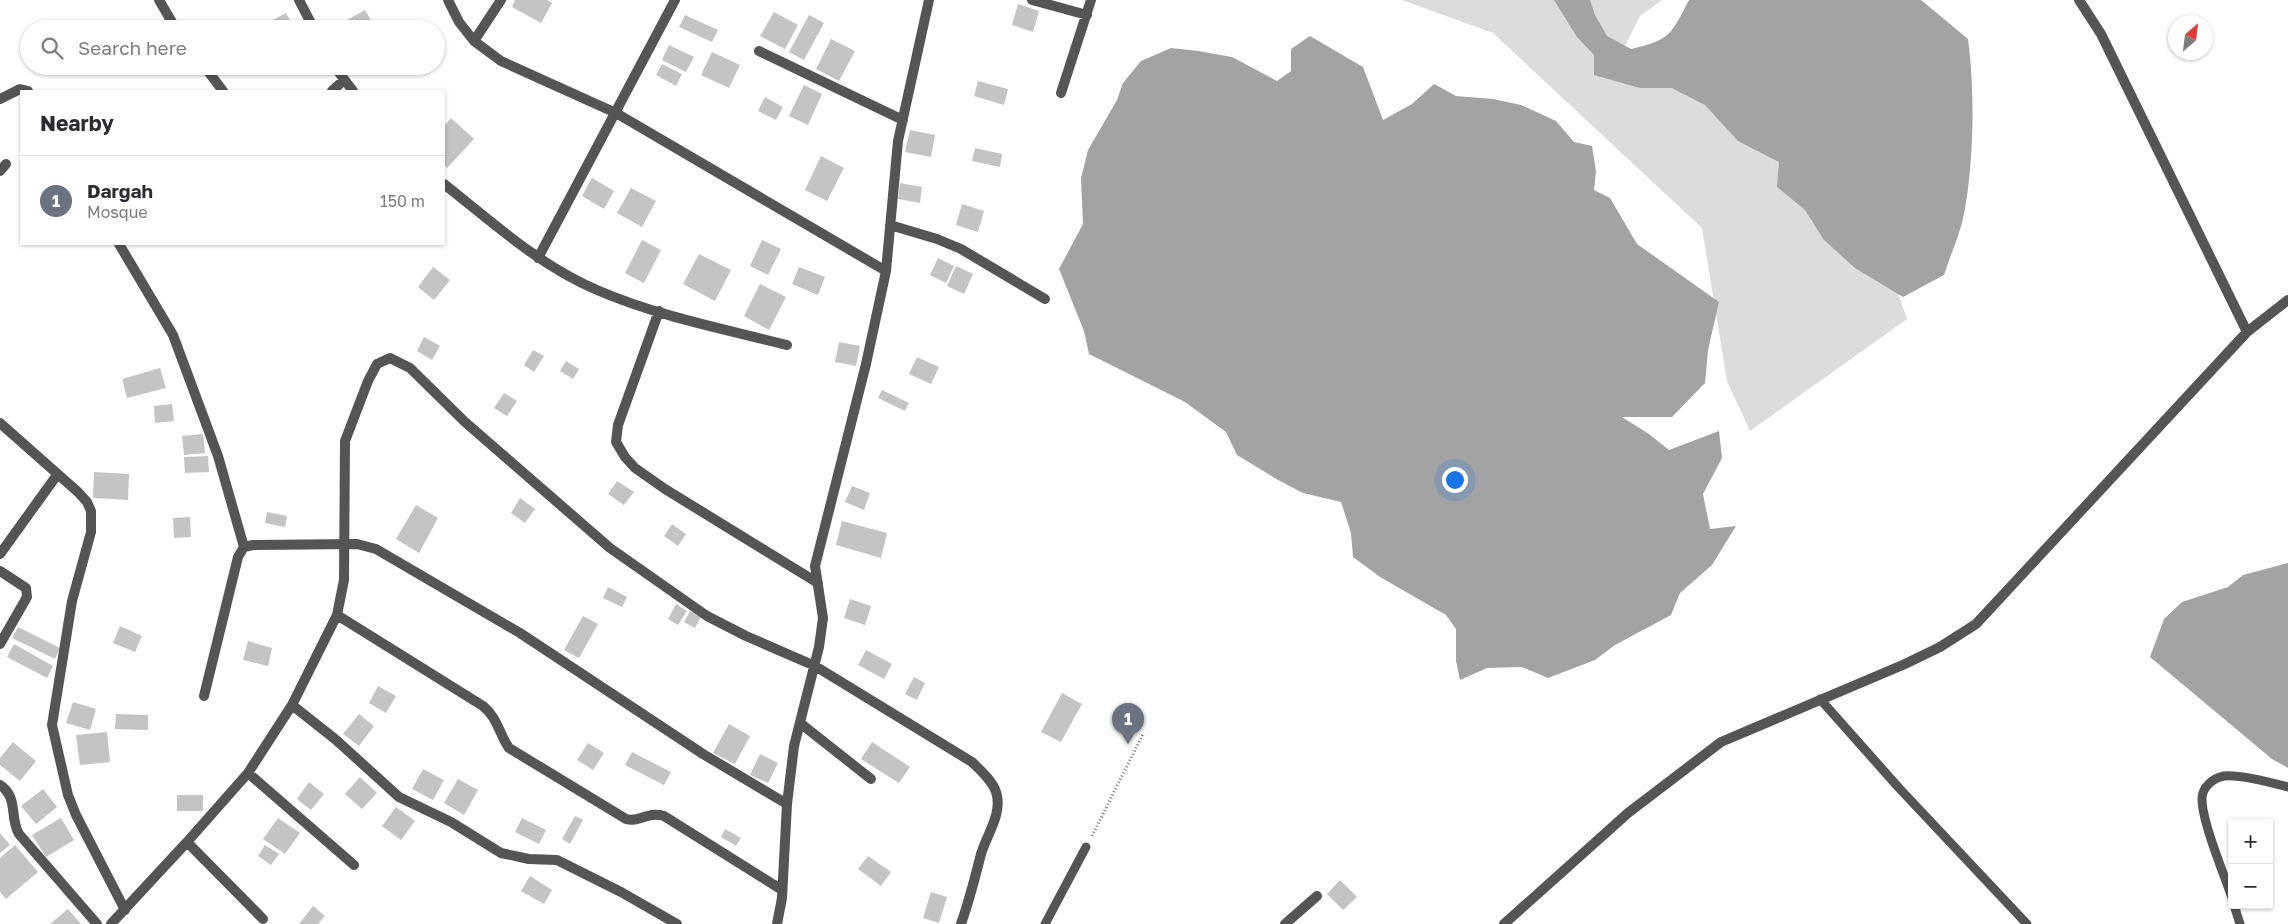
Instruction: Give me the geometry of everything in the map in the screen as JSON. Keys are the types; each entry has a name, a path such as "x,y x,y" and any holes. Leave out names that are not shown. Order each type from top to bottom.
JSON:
{"street":[{"path":"159,0 171,20"},
{"path":"299,0 309,20"},
{"path":"448,0 459,22 474,41 501,61 616,113 886,271"},
{"path":"474,41 502,0"},
{"path":"538,258 675,0"},
{"path":"777,924 782,890 787,804 794,746 814,666 823,618 815,566 866,364 886,271 898,141 929,0"},
{"path":"1032,0 1087,15"},
{"path":"1061,93 1091,0"},
{"path":"2079,0 2101,34 2248,332"},
{"path":"759,50 903,120"},
{"path":"211,75 223,90"},
{"path":"340,75 352,90"},
{"path":"333,90 344,80"},
{"path":"0,99 20,89 24,90"},
{"path":"445,185 538,258 596,290 659,312 787,345"},
{"path":"890,225 937,239 961,249 1045,299"},
{"path":"120,245 173,336 218,456 244,547"},
{"path":"1504,924 1628,813 1721,742 1905,664 1940,647 1976,624 2248,332 2288,300"},
{"path":"659,312 618,425 616,442 625,457 635,468 665,489 818,583"},
{"path":"111,924 248,773 292,705 337,615 344,580 345,441 368,381 377,364 390,358 410,368 465,422 610,548 707,616 746,636 814,666 972,762 985,774 995,790 997,813 982,852 977,876 961,924"},
{"path":"0,424 78,492 87,502 93,518 72,601 52,725 68,795 76,815 124,910"},
{"path":"0,554 57,474"},
{"path":"204,696 238,556 244,547 253,545 357,544 376,549 520,632 704,754 787,804"},
{"path":"0,572 26,588 27,597 0,644"},
{"path":"337,615 483,706 496,720 504,741 509,748 626,819 636,820 649,814 664,816 782,890"},
{"path":"292,705 335,739 399,797 451,822 501,853 529,859 557,860 621,892 677,924"},
{"path":"800,723 870,779"},
{"path":"248,773 354,865"},
{"path":"0,785 13,800 14,826 19,834 97,924"},
{"path":"187,842 263,919"},
{"path":"1285,924 1317,896"}],"lane":[{"path":"1820,699 1899,788 2028,924"},
{"path":"2228,886 2206,818 2202,800 2203,794 2214,779 2226,776 2288,787"},
{"path":"1045,924 1086,847"},
{"path":"2235,909 2240,924"}],"path":[{"path":"1086,847 1143,734"}],"shaded area":[{"path":"1402,0 1662,0 1640,16 1616,64 1704,86 1890,270 1907,319 1750,431 1727,381 1702,228 1493,33"},
{"path":"1554,0 1590,0 1595,15 1607,36 1631,49 1662,39 1668,34 1678,21 1689,0 1921,0 1968,39 1972,81 1972,149 1967,194 1960,230 1944,275 1903,297 1855,268 1824,240 1805,210 1777,187 1779,162 1738,141 1705,105 1672,88 1640,88 1594,75 1594,55 1577,37"},
{"path":"1310,36 1363,67 1383,120 1412,104 1434,84 1456,96 1493,99 1521,105 1556,121 1574,142 1592,146 1596,171 1594,190 1610,198 1637,244 1719,302 1708,350 1705,383 1672,417 1622,417 1649,434 1669,450 1719,431 1722,458 1703,494 1710,529 1736,526 1712,565 1680,593 1671,615 1615,645 1595,660 1548,678 1522,667 1487,668 1460,680 1456,661 1456,629 1446,615 1380,577 1353,557 1351,533 1341,502 1303,493 1278,480 1237,455 1226,432 1185,402 1089,354 1084,331 1059,269 1083,224 1081,178 1088,150 1117,100 1123,83 1141,61 1171,48 1232,57 1277,81 1291,71 1291,49"},
{"path":"2288,563 2288,768 2272,759 2150,657 2164,619 2182,602 2228,587 2243,575"}],"building":[{"path":"515,0 547,0 552,3 541,23 512,7"},
{"path":"1018,4 1039,11 1033,32 1012,25"},
{"path":"365,10 371,20 347,20"},
{"path":"774,12 798,25 785,49 760,36"},
{"path":"286,13 290,20 273,20"},
{"path":"685,15 718,30 712,42 679,27"},
{"path":"809,15 824,23 804,60 789,52"},
{"path":"831,39 855,51 839,81 816,69"},
{"path":"669,45 694,57 686,72 662,60"},
{"path":"712,52 740,65 729,88 701,75"},
{"path":"662,64 682,74 676,86 656,75"},
{"path":"978,81 1008,89 1004,105 974,96"},
{"path":"804,85 822,94 808,125 789,116"},
{"path":"765,97 783,107 776,120 758,111"},
{"path":"451,118 474,139 447,168 445,166 445,125"},
{"path":"910,130 935,135 931,157 905,152"},
{"path":"975,148 1002,154 1000,167 972,161"},
{"path":"821,156 844,168 827,201 805,190"},
{"path":"592,178 614,191 604,209 582,196"},
{"path":"900,183 922,187 920,203 898,199"},
{"path":"631,188 656,201 642,227 617,213"},
{"path":"962,204 984,211 978,232 956,225"},
{"path":"642,240 661,250 644,283 625,273"},
{"path":"762,240 781,249 768,275 750,266"},
{"path":"699,254 731,270 715,301 683,284"},
{"path":"938,258 954,266 946,283 930,275"},
{"path":"956,266 973,274 964,294 947,286"},
{"path":"433,267 450,280 434,300 418,287"},
{"path":"799,267 825,277 818,295 792,284"},
{"path":"760,284 786,297 769,330 744,316"},
{"path":"424,337 440,346 432,360 417,351"},
{"path":"839,342 860,346 856,366 835,362"},
{"path":"533,350 544,356 534,372 524,365"},
{"path":"917,357 939,367 931,384 909,374"},
{"path":"566,361 579,369 573,379 560,371"},
{"path":"160,368 166,388 127,398 122,379"},
{"path":"882,390 909,403 905,411 878,398"},
{"path":"504,393 517,401 507,416 494,408"},
{"path":"172,404 174,421 155,423 154,406"},
{"path":"203,434 205,453 184,455 182,436"},
{"path":"208,456 209,472 185,473 184,457"},
{"path":"94,472 129,474 128,500 93,498"},
{"path":"617,481 634,492 624,505 608,494"},
{"path":"852,486 870,493 864,510 845,502"},
{"path":"520,498 535,509 525,523 511,513"},
{"path":"416,505 438,518 419,553 396,539"},
{"path":"267,512 287,516 285,527 265,523"},
{"path":"190,517 191,537 174,538 173,518"},
{"path":"842,521 887,533 881,558 836,545"},
{"path":"672,524 686,534 678,546 664,536"},
{"path":"608,587 627,597 622,607 603,598"},
{"path":"850,599 871,606 865,625 844,618"},
{"path":"676,604 687,611 678,625 668,619"},
{"path":"690,611 701,617 695,628 684,622"},
{"path":"583,616 598,624 579,658 564,650"},
{"path":"120,626 142,636 135,652 113,643"},
{"path":"18,627 60,648 55,659 12,638"},
{"path":"248,641 272,648 268,666 243,660"},
{"path":"14,644 53,666 47,678 7,657"},
{"path":"866,650 892,664 884,679 858,665"},
{"path":"914,677 925,683 917,700 905,694"},
{"path":"378,686 396,696 386,713 369,703"},
{"path":"1062,693 1082,704 1061,742 1041,732"},
{"path":"73,702 96,709 90,730 66,723"},
{"path":"116,714 148,715 148,730 115,729"},
{"path":"359,714 374,726 359,746 343,734"},
{"path":"729,724 750,736 735,764 713,753"},
{"path":"107,732 110,762 80,765 76,735"},
{"path":"13,742 36,761 20,781 0,765 0,758"},
{"path":"872,742 910,767 899,783 861,759"},
{"path":"588,743 604,753 593,770 577,760"},
{"path":"632,752 671,772 664,785 625,765"},
{"path":"760,754 778,763 768,783 750,775"},
{"path":"423,769 444,780 433,800 412,789"},
{"path":"360,777 377,793 362,809 345,794"},
{"path":"458,779 478,790 464,815 444,803"},
{"path":"309,782 324,794 311,810 297,799"},
{"path":"43,789 57,807 36,824 21,806"},
{"path":"177,795 203,795 203,811 177,811"},
{"path":"396,807 415,821 401,840 382,826"},
{"path":"575,816 583,820 570,844 562,839"},
{"path":"61,818 74,840 46,857 32,835"},
{"path":"278,818 300,833 285,854 263,839"},
{"path":"522,818 546,830 539,844 515,832"},
{"path":"725,829 741,838 736,846 721,837"},
{"path":"0,833 10,845 0,853"},
{"path":"15,845 38,872 6,899 0,892 0,858"},
{"path":"265,845 279,854 271,865 258,856"},
{"path":"868,856 891,872 881,886 858,869"},
{"path":"530,876 552,890 544,904 521,891"},
{"path":"1340,880 1357,897 1343,910 1327,894"},
{"path":"931,892 947,897 939,923 923,918"},
{"path":"313,906 325,916 318,924 299,924"},
{"path":"68,909 81,924 50,924"}],"place":[{"name":"Dargah","path":"1128,744"}]}
